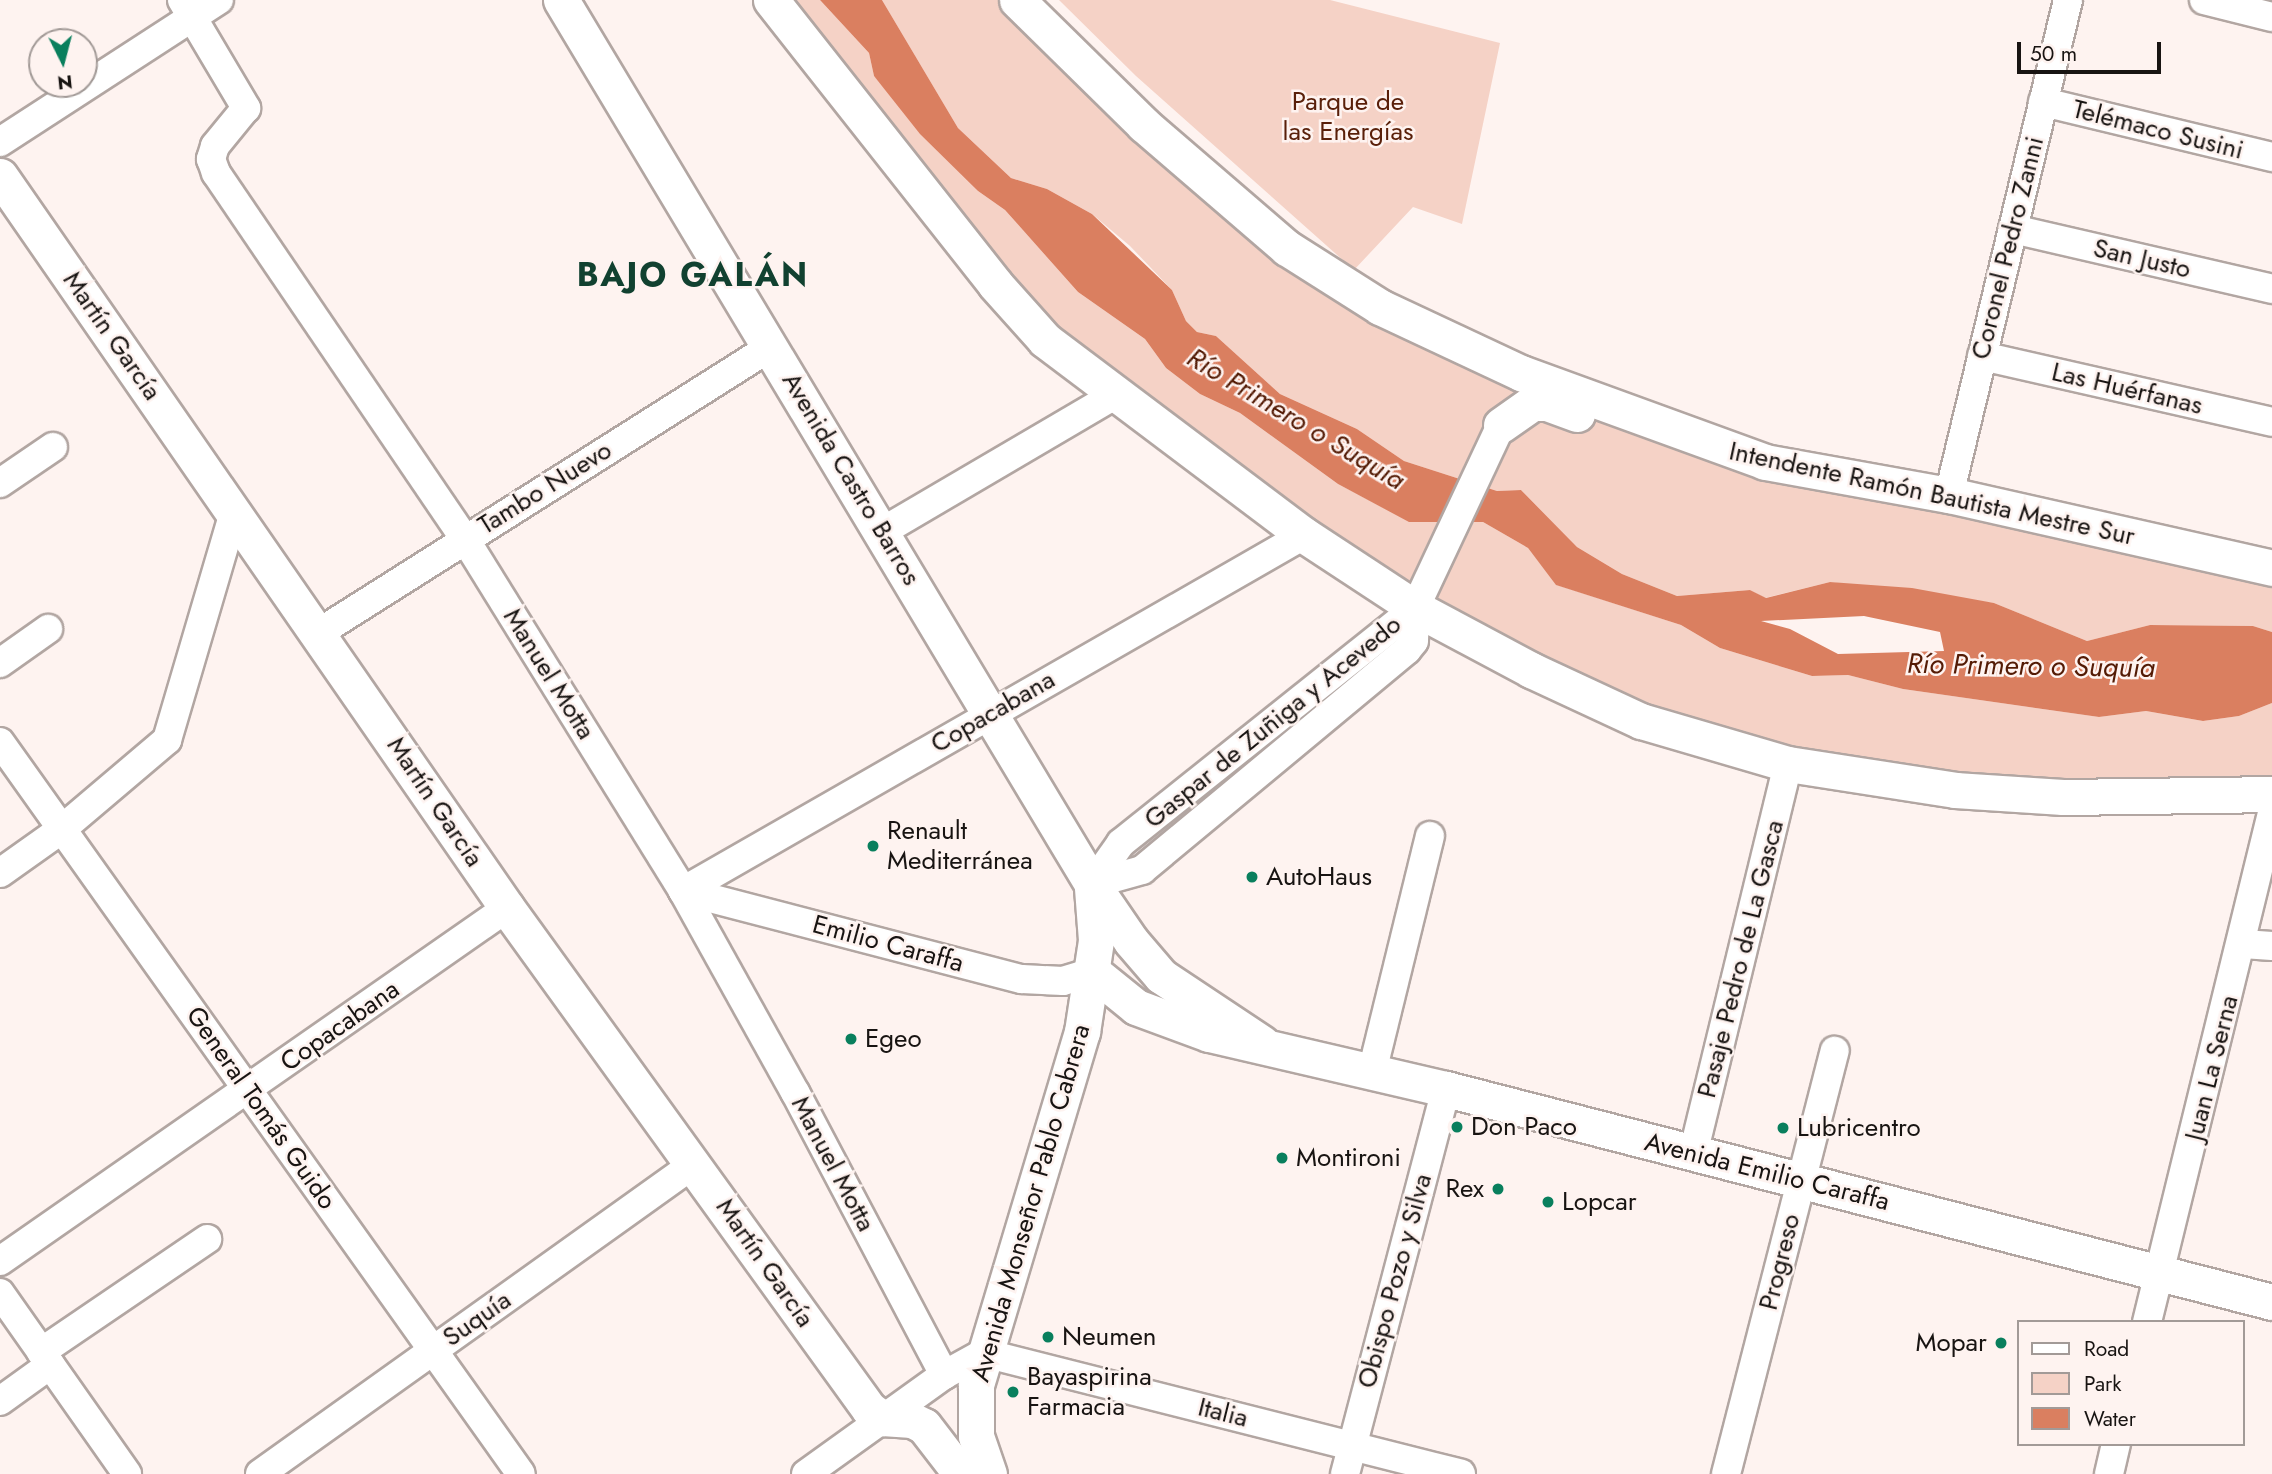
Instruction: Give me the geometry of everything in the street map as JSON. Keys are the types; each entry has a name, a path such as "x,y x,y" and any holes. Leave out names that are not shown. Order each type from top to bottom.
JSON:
{"main road":[{"name":"Avenida Castro Barros","path":"561,0 772,345 1092,884"},
{"path":"771,0 1032,327 1304,535 1421,599 1531,670 1642,721 1788,764 1955,790 2161,798 2272,794"},
{"name":"Intendente Ramón Bautista Mestre Sur","path":"1017,0 1144,125 1287,248 1380,307 1509,368 1714,447 1794,468 1949,495 2272,568"},
{"name":"Martín García","path":"0,176 320,632 507,908 869,1409 882,1418"},
{"path":"1287,248 1343,302 1396,336 1483,379 1495,388 1503,419 1532,403 1547,403 1735,474 1961,516 1995,507"},
{"path":"1092,884 1093,972"},
{"name":"Avenida Emilio Caraffa","path":"1092,884 1131,942 1161,976 1262,1043"},
{"name":"Avenida Emilio Caraffa","path":"1093,972 1136,1007 1209,1034 1262,1043 1446,1089 2272,1302"},
{"name":"Avenida Monseñor Pablo Cabrera","path":"989,1474 974,1419 984,1353 1082,1032 1093,972"},
{"path":"1082,1032 1109,1012 1136,1007"},
{"path":"882,1418 912,1420 924,1426 961,1474"}],"street":[{"path":"0,142 188,9 219,0"},
{"name":"Coronel Pedro Zanni","path":"1949,495 2068,0"},
{"path":"2204,0 2272,17"},
{"name":"Manuel Motta","path":"188,9 246,108 215,146 211,159 216,173 466,539 683,891 944,1376"},
{"name":"Telémaco Susini","path":"2043,102 2272,157"},
{"name":"San Justo","path":"2013,229 2272,289"},
{"name":"Tambo Nuevo","path":"320,632 772,345"},
{"name":"Las Huérfanas","path":"1982,356 2272,422"},
{"path":"883,531 1118,393"},
{"path":"1421,599 1503,419"},
{"path":"0,483 53,446"},
{"path":"0,873 62,829 167,740 234,512"},
{"name":"Copacabana","path":"683,891 990,712 1304,535"},
{"name":"Gaspar de Zuñiga y Acevedo","path":"1092,884 1121,843 1421,599"},
{"path":"0,663 48,629"},
{"name":"General Tomás Guido","path":"0,742 250,1090 520,1474"},
{"name":"Pasaje Pedro de La Gasca","path":"1693,1154 1788,764"},
{"name":"Juan La Serna","path":"2147,1320 2243,944 2272,813"},
{"path":"1372,1072 1430,836"},
{"name":"Emilio Caraffa","path":"683,891 1022,979 1063,981 1093,972"},
{"name":"Copacabana","path":"0,1261 250,1090 507,908"},
{"path":"2243,944 2272,946"},
{"name":"Progreso","path":"1726,1474 1835,1051"},
{"name":"Obispo Pozo y Silva","path":"1346,1474 1446,1089"},
{"name":"Suquía","path":"260,1474 694,1164"},
{"path":"0,1401 46,1358 207,1238"},
{"path":"0,1293 127,1474"},
{"path":"806,1474 882,1418 944,1376 984,1353"},
{"name":"Italia","path":"984,1353 1461,1474"},
{"path":"2109,1474 2116,1446"}],"green space":[{"path":"771,0 820,0 869,53 874,76 978,191 1005,210 1078,292 1145,339 1166,368 1200,394 1240,413 1338,484 1409,521 1483,522 1528,548 1557,585 1681,625 1720,648 1812,676 1848,675 1903,689 2099,717 2146,711 2203,721 2239,716 2272,703 2272,794 1788,764 1531,670 1062,353"},
{"path":"882,0 1017,0 1287,248 1714,447 2272,568 2272,632 2253,626 2150,625 2087,641 1994,603 1830,582 1765,598 1750,590 1677,596 1622,574 1577,547 1521,490 1497,491 1404,461 1357,429 1280,394 1216,336 1197,332 1186,321 1172,290 1130,246 1092,214 1047,189 1011,178 958,128"},
{"name":"Parque de las Energías","path":"1059,0 1330,0 1500,43 1462,224 1413,207 1354,270 1136,76"}],"water":[{"name":"Río Primero o Suquía","path":"820,0 882,0 958,128 1011,178 1047,189 1092,214 1172,290 1186,321 1197,332 1216,336 1280,394 1357,429 1404,461 1497,491 1521,490 1577,547 1622,574 1677,596 1750,590 1766,598 1830,582 1912,588 1994,603 2087,641 2150,625 2253,626 2272,632 2272,703 2239,716 2203,721 2146,711 2099,717 1903,689 1848,675 1812,676 1720,648 1681,625 1556,585 1528,548 1483,522 1409,522 1338,484 1240,413 1200,394 1166,368 1145,339 1078,292 1005,210 978,191 920,134 874,76 869,53","holes":["1864,616 1940,632 1944,651 1838,654 1790,629 1761,621"]}],"place":[{"name":"Renault Mediterránea","path":"873,846"},
{"name":"AutoHaus","path":"1252,877"},
{"name":"Egeo","path":"851,1039"},
{"name":"Don Paco","path":"1457,1127"},
{"name":"Lubricentro","path":"1783,1128"},
{"name":"Montironi","path":"1282,1158"},
{"name":"Rex","path":"1498,1189"},
{"name":"Lopcar","path":"1548,1202"},
{"name":"Neumen","path":"1048,1337"},
{"name":"Mopar","path":"2001,1343"},
{"name":"Bayaspirina Farmacia","path":"1013,1392"}],"district":[{"name":"BAJO GALÁN","path":"693,275"}]}
